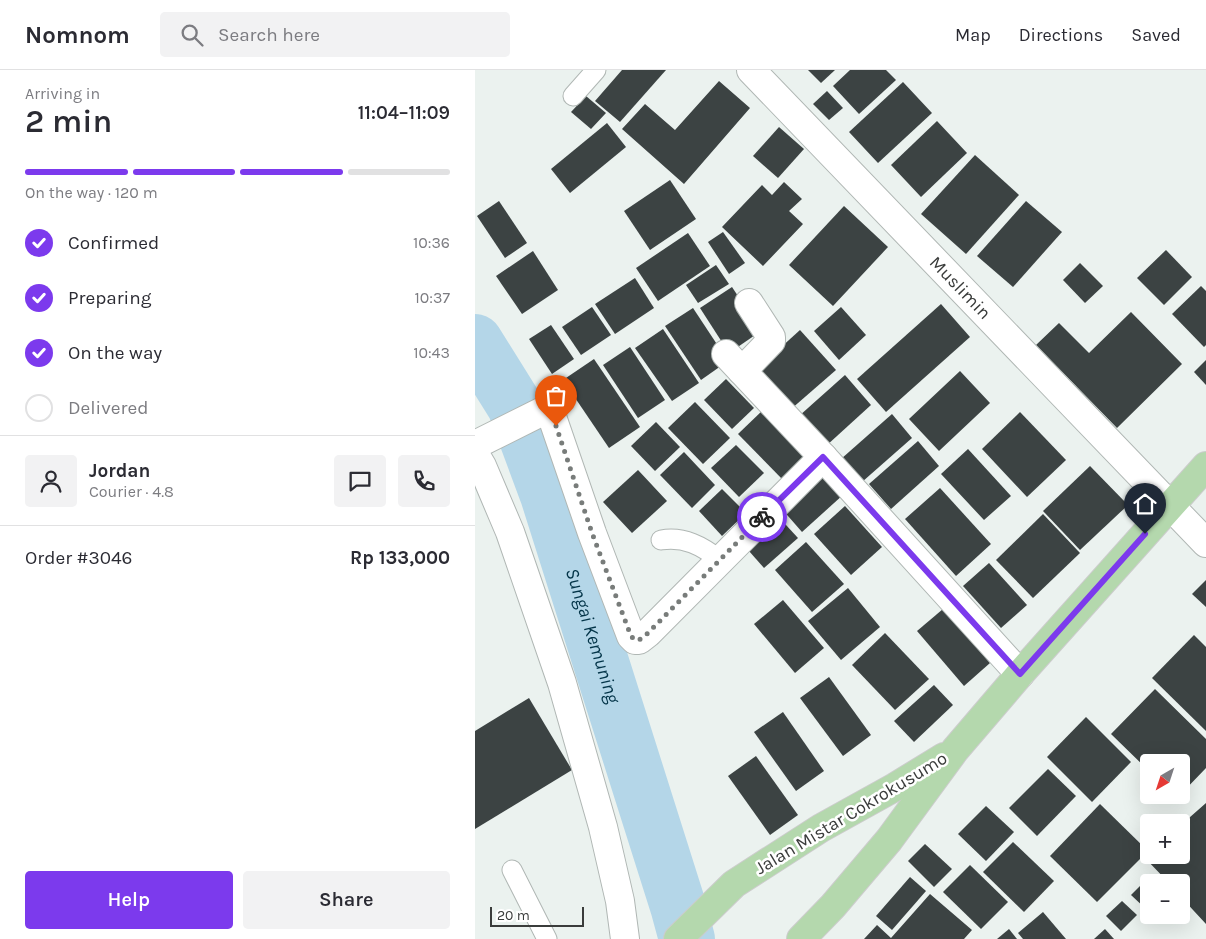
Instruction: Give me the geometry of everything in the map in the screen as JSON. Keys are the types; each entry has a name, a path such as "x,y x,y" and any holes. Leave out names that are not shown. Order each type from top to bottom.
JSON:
{"main road":[{"path":"955,750 1020,674 1206,466"},
{"name":"Jalan Mistar Cokrokusumo","path":"678,939 734,884 821,828 895,787 955,750"},
{"name":"Jalan Mistar Cokrokusumo","path":"801,939 833,906 889,840 955,750"}],"street":[{"name":"Muslimin","path":"751,70 1206,543"},
{"path":"749,303 771,338 771,341 734,362 1020,674"},
{"path":"625,939 620,901 603,827 562,684 510,532 482,466 480,446 549,408 592,533 631,636 635,640 639,640 648,633 823,457"}],"lane":[{"path":"573,96 596,70"},
{"path":"661,540 673,538 706,548 720,560"},
{"path":"511,870 547,939"}],"building":[{"path":"622,70 666,70 620,122 595,101"},
{"path":"808,70 835,70 821,83"},
{"path":"850,70 886,70 896,80 859,114 833,86"},
{"path":"719,81 750,108 684,184 622,129 645,104 675,130"},
{"path":"903,82 932,113 878,163 849,132"},
{"path":"827,91 843,108 829,120 813,104"},
{"path":"586,96 606,113 591,129 571,112"},
{"path":"937,121 967,153 921,197 891,165"},
{"path":"607,123 626,147 570,193 551,169"},
{"path":"779,127 804,149 778,178 753,156"},
{"path":"975,155 1019,195 966,254 921,214"},
{"path":"670,180 696,219 650,250 624,211"},
{"path":"784,182 802,199 789,211 803,224 763,266 722,227 762,185 772,195"},
{"path":"499,201 527,243 505,258 477,216"},
{"path":"1026,201 1062,232 1013,287 977,256"},
{"path":"844,206 888,247 833,306 789,265"},
{"path":"723,232 745,263 729,274 708,242"},
{"path":"688,233 710,266 658,301 636,268"},
{"path":"1166,250 1192,277 1164,305 1137,278"},
{"path":"533,251 558,290 522,314 496,276"},
{"path":"1080,263 1103,286 1085,303 1063,280"},
{"path":"716,265 729,284 698,303 686,285"},
{"path":"635,278 654,308 615,334 595,304"},
{"path":"1201,286 1206,291 1206,345 1204,347 1172,314"},
{"path":"732,287 761,331 729,353 700,308"},
{"path":"941,304 970,337 886,412 857,379"},
{"path":"592,307 611,335 581,355 562,327"},
{"path":"841,307 866,335 839,360 814,331"},
{"path":"693,308 728,361 701,380 665,326"},
{"path":"1131,312 1182,364 1117,428 1036,345 1059,323 1089,353"},
{"path":"551,325 574,359 552,374 529,339"},
{"path":"663,329 699,383 672,401 635,348"},
{"path":"800,330 836,370 790,410 755,371"},
{"path":"630,347 665,400 638,418 603,365"},
{"path":"594,359 640,427 609,448 563,380"},
{"path":"1206,360 1206,385 1194,372"},
{"path":"960,371 990,403 939,451 909,419"},
{"path":"845,375 871,405 826,446 799,416"},
{"path":"726,379 754,408 732,429 704,400"},
{"path":"695,402 730,438 703,464 668,428"},
{"path":"765,408 811,455 784,481 738,434"},
{"path":"1020,412 1066,460 1027,497 982,449"},
{"path":"892,414 912,438 862,482 841,459"},
{"path":"656,422 680,447 655,471 631,446"},
{"path":"918,441 939,466 891,509 869,484"},
{"path":"736,445 764,473 739,497 711,468"},
{"path":"968,449 1011,496 984,520 941,474"},
{"path":"684,452 715,485 692,508 660,475"},
{"path":"1090,466 1128,505 1080,550 1043,511"},
{"path":"638,470 667,501 632,533 603,502"},
{"path":"823,470 844,494 802,532 781,508"},
{"path":"940,488 991,544 956,576 905,519"},
{"path":"722,489 746,513 722,536 699,511"},
{"path":"845,506 882,547 851,575 814,534"},
{"path":"774,512 798,538 764,568 741,542"},
{"path":"1043,514 1080,553 1033,598 996,560"},
{"path":"806,542 844,584 812,612 775,570"},
{"path":"989,563 1027,605 1001,628 963,586"},
{"path":"1206,580 1206,607 1192,594"},
{"path":"848,588 880,627 841,660 808,621"},
{"path":"783,600 824,648 795,673 754,624"},
{"path":"943,609 990,663 964,686 917,631"},
{"path":"885,633 929,679 895,710 852,665"},
{"path":"1194,635 1206,647 1206,731 1152,678"},
{"path":"829,677 871,735 843,756 800,698"},
{"path":"934,685 953,705 914,742 894,721"},
{"path":"1155,689 1206,739 1206,768 1190,785 1190,754 1140,754 1140,762 1111,734"},
{"path":"529,698 572,770 475,829 475,731"},
{"path":"783,712 824,771 796,791 754,732"},
{"path":"1086,717 1131,762 1092,802 1047,757"},
{"path":"756,756 798,815 770,835 728,776"},
{"path":"1048,769 1076,796 1037,836 1009,808"},
{"path":"1206,803 1206,924 1190,907 1190,874 1160,874 1151,864 1190,864 1190,817"},
{"path":"1100,804 1140,843 1140,859 1097,902 1050,856"},
{"path":"986,806 1014,832 986,861 958,834"},
{"path":"1013,842 1054,881 1024,912 983,872"},
{"path":"925,844 952,869 934,887 908,861"},
{"path":"970,865 1008,902 981,929 943,892"},
{"path":"910,877 926,891 892,930 876,916"},
{"path":"1140,886 1140,903 1131,895"},
{"path":"930,894 972,930 964,939 864,939 877,925 891,938"},
{"path":"1122,901 1137,915 1121,931 1106,916"},
{"path":"1043,912 1066,939 1023,939 1018,933"},
{"path":"1009,929 1017,939 997,939"},
{"path":"1105,929 1114,939 1094,939"}],"waterway":[{"name":"Sungai Kemuning","path":"475,342 515,406 548,495 687,939"}],"way so far":[{"path":"556,426 592,533 631,636 635,640 639,640 648,633 762,517"}],"route":[{"path":"762,517 823,457 1020,674 1145,534"}]}
